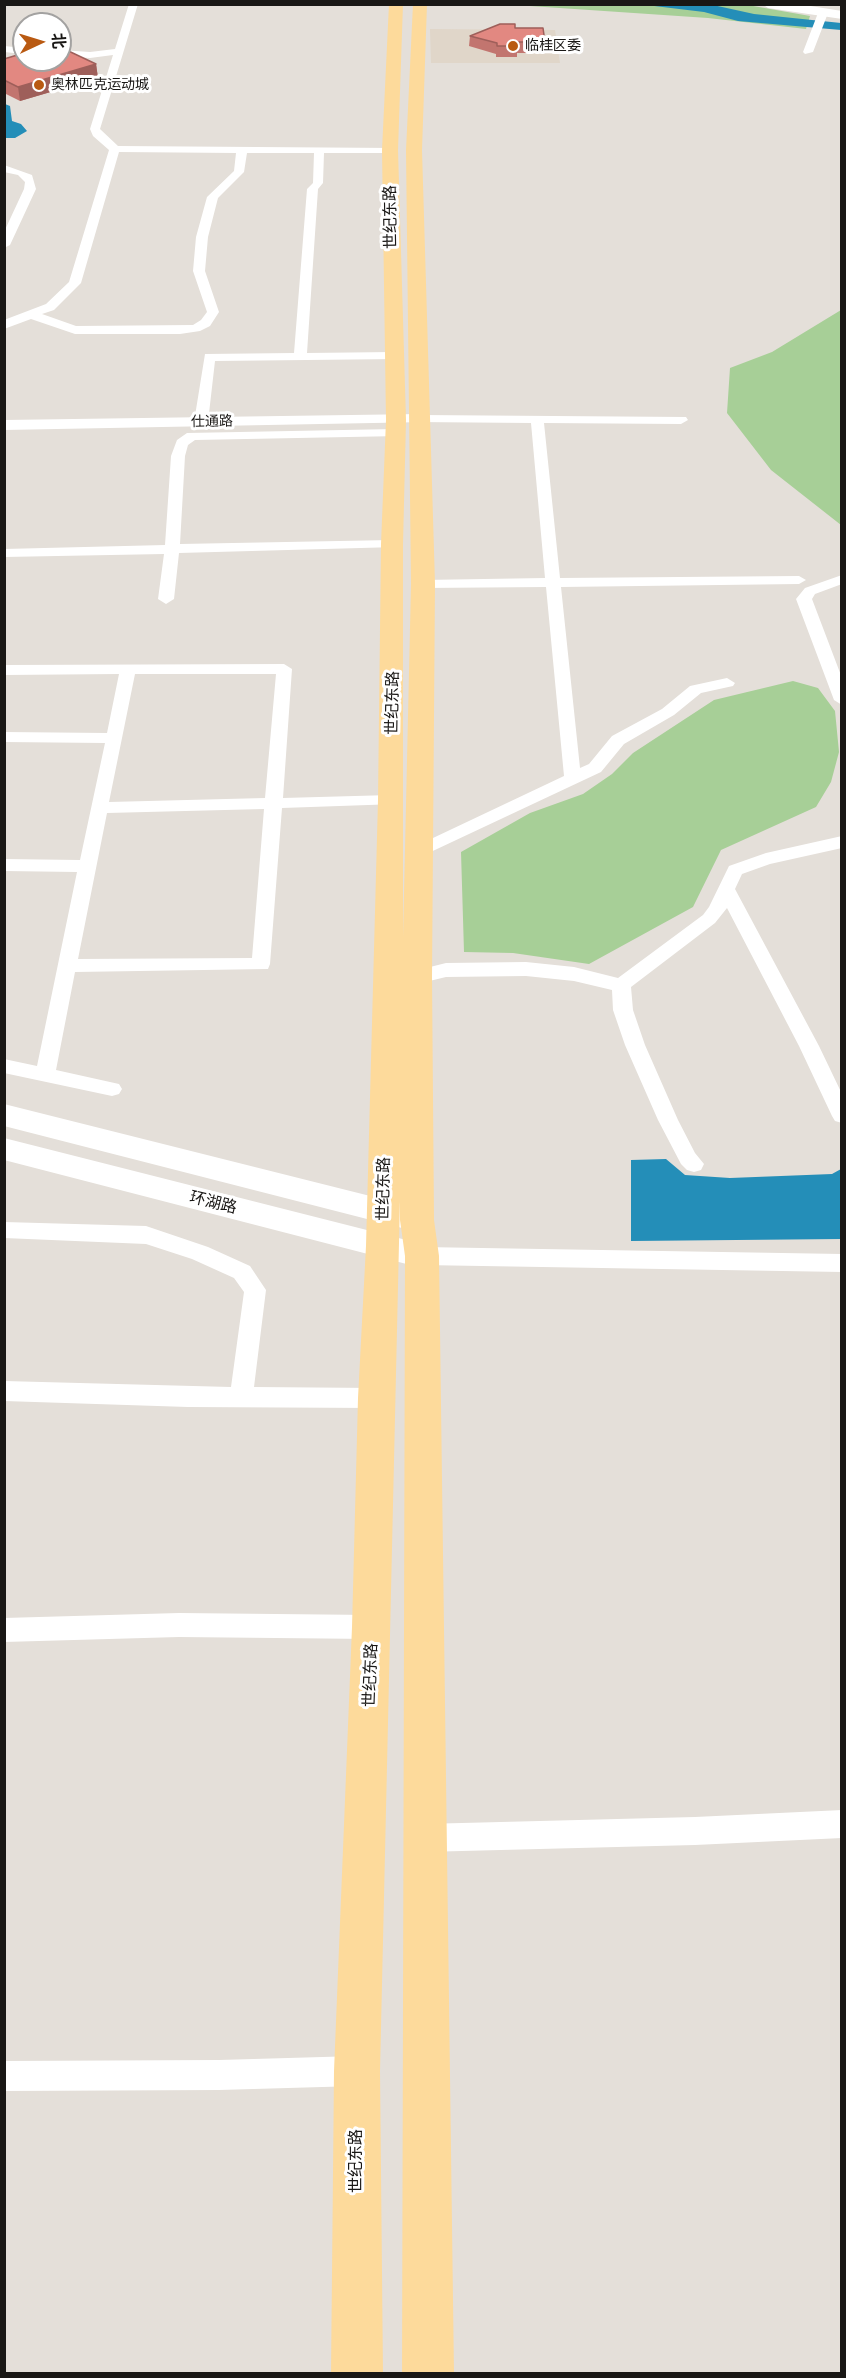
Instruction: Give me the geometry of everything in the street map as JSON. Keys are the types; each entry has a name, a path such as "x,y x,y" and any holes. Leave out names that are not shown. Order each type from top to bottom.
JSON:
{"main road":[{"name":"世纪东路","path":"420,4 404,36 394,356 405,420 423,584 417,977 417,1220 422,1256 423,1838 428,2373"},
{"path":"768,4 823,13 842,13"},
{"path":"785,4 842,13"},
{"name":"世纪东路","path":"357,2373 357,2071 372,1627 376,1398 383,1246 391,800 392,544 405,420 417,213 402,150"},
{"name":"环湖路","path":"4,1115 417,1220"},
{"name":"环湖路","path":"4,1149 422,1256"}],"street":[{"path":"72,59 97,65 119,51 134,4"},
{"path":"808,52 823,13"},
{"path":"97,65 119,51"},
{"path":"97,65 95,129 97,134 116,149 402,150"},
{"path":"4,325 32,315 57,302 78,278 116,149"},
{"path":"32,315 75,330 180,330 196,328 206,323 213,312 199,272 202,237 213,197 239,172 242,149"},
{"path":"300,357 313,189 318,183 320,149"},
{"path":"4,168 22,173 30,182 30,189 4,245"},
{"path":"201,420 209,357 394,356"},
{"path":"166,599 178,456 182,443 192,436 405,420 681,420"},
{"name":"仕通路","path":"4,423 405,420"},
{"path":"537,420 573,780"},
{"path":"4,553 392,544"},
{"path":"842,579 810,591 804,599 842,700"},
{"path":"423,584 799,580"},
{"path":"45,1076 128,669"},
{"path":"4,670 284,669 261,964 67,966"},
{"path":"420,851 595,768 618,740 668,712 696,689 728,683"},
{"path":"5,739 114,738"},
{"path":"100,808 391,800"},
{"path":"621,985 709,919 735,870 746,865 842,842"},
{"path":"4,865 86,866"},
{"path":"726,889 809,1046 842,1116"},
{"path":"417,977 446,970 526,969 574,974 621,985"},
{"path":"621,985 623,1010 635,1045 668,1120 688,1158 694,1164"},
{"path":"4,1066 111,1089"},
{"path":"4,1230 146,1235 200,1253 242,1272 255,1290 241,1397"},
{"path":"422,1256 842,1263"},
{"path":"4,1391 376,1398"},
{"path":"4,1630 173,1625 372,1627"},
{"path":"423,1838 694,1831 842,1824"},
{"path":"4,2076 219,2075 357,2071"}],"shaded area":[{"path":"430,29 555,30 560,63 431,63"}],"green space":[{"path":"742,4 810,16 806,29 708,18 515,5"},
{"path":"841,310 841,525 771,470 727,413 730,368 772,352"},
{"path":"793,681 818,688 835,711 839,752 831,782 816,807 721,850 693,907 589,964 513,953 464,952 461,852 530,813 583,794 612,774 633,753 714,700"}],"water":[{"path":"646,5 713,5 754,14 841,23 841,30 738,21 704,12"},
{"path":"5,104 10,106 12,121 21,124 27,131 15,138 5,138"},
{"path":"666,1159 685,1175 730,1178 832,1174 841,1169 841,1239 631,1241 631,1160"}],"building":[{"path":"500,24 515,24 515,28 543,28 545,42 517,42 517,46 497,46 497,43 470,36"},
{"path":"72,53 96,64 72,71"},
{"path":"12,57 12,72 69,72 18,87 4,80 4,59"}],"place":[{"name":"临桂区委","path":"513,46"},
{"name":"奥林匹克运动城","path":"39,85"}]}
